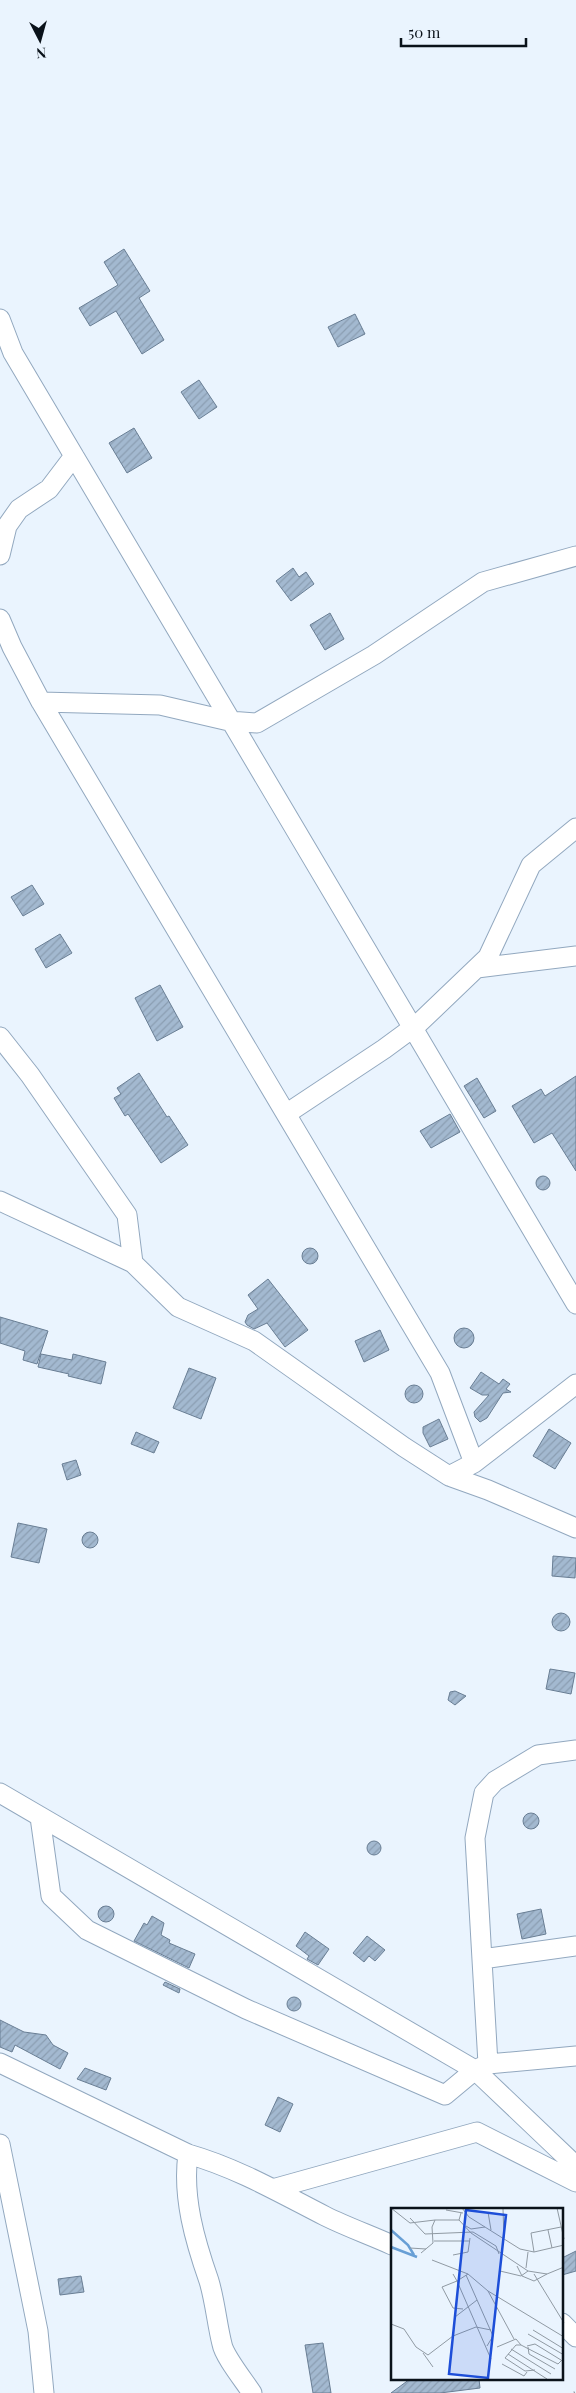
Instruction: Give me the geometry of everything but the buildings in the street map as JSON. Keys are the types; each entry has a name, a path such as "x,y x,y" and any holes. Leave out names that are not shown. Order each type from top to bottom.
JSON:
{"street":[{"path":"0,319 13,353 229,722 414,1027 576,1304"},
{"path":"0,555 7,526 20,509 48,489 74,456"},
{"path":"42,702 160,705 229,722 258,723 374,655 483,582 576,556"},
{"path":"0,619 12,647 42,702 440,1373 474,1463"},
{"path":"286,1114 414,1027 477,968 488,957 531,865 576,828"},
{"path":"477,968 576,956"},
{"path":"0,1036 30,1075 127,1215 134,1263"},
{"path":"0,1201 134,1263 178,1307 254,1341 404,1448 449,1476 488,1490 576,1528"},
{"path":"449,1476 474,1463 576,1384"},
{"path":"481,2067 482,1959 475,1838 484,1793 495,1781 538,1755 576,1750"},
{"path":"0,1792 40,1817 481,2067 576,2166"},
{"path":"40,1817 51,1896 87,1930 246,2009 445,2095 481,2067 576,2056"},
{"path":"482,1959 576,1946"},
{"path":"0,2063 188,2154 208,2160 276,2188 326,2217 391,2245"},
{"path":"276,2188 477,2132 576,2182"},
{"path":"0,2144 38,2331 44,2393"},
{"path":"188,2154 185,2177 188,2202 201,2261 209,2282 222,2346 252,2393"},
{"path":"564,2325 576,2337"}]}
